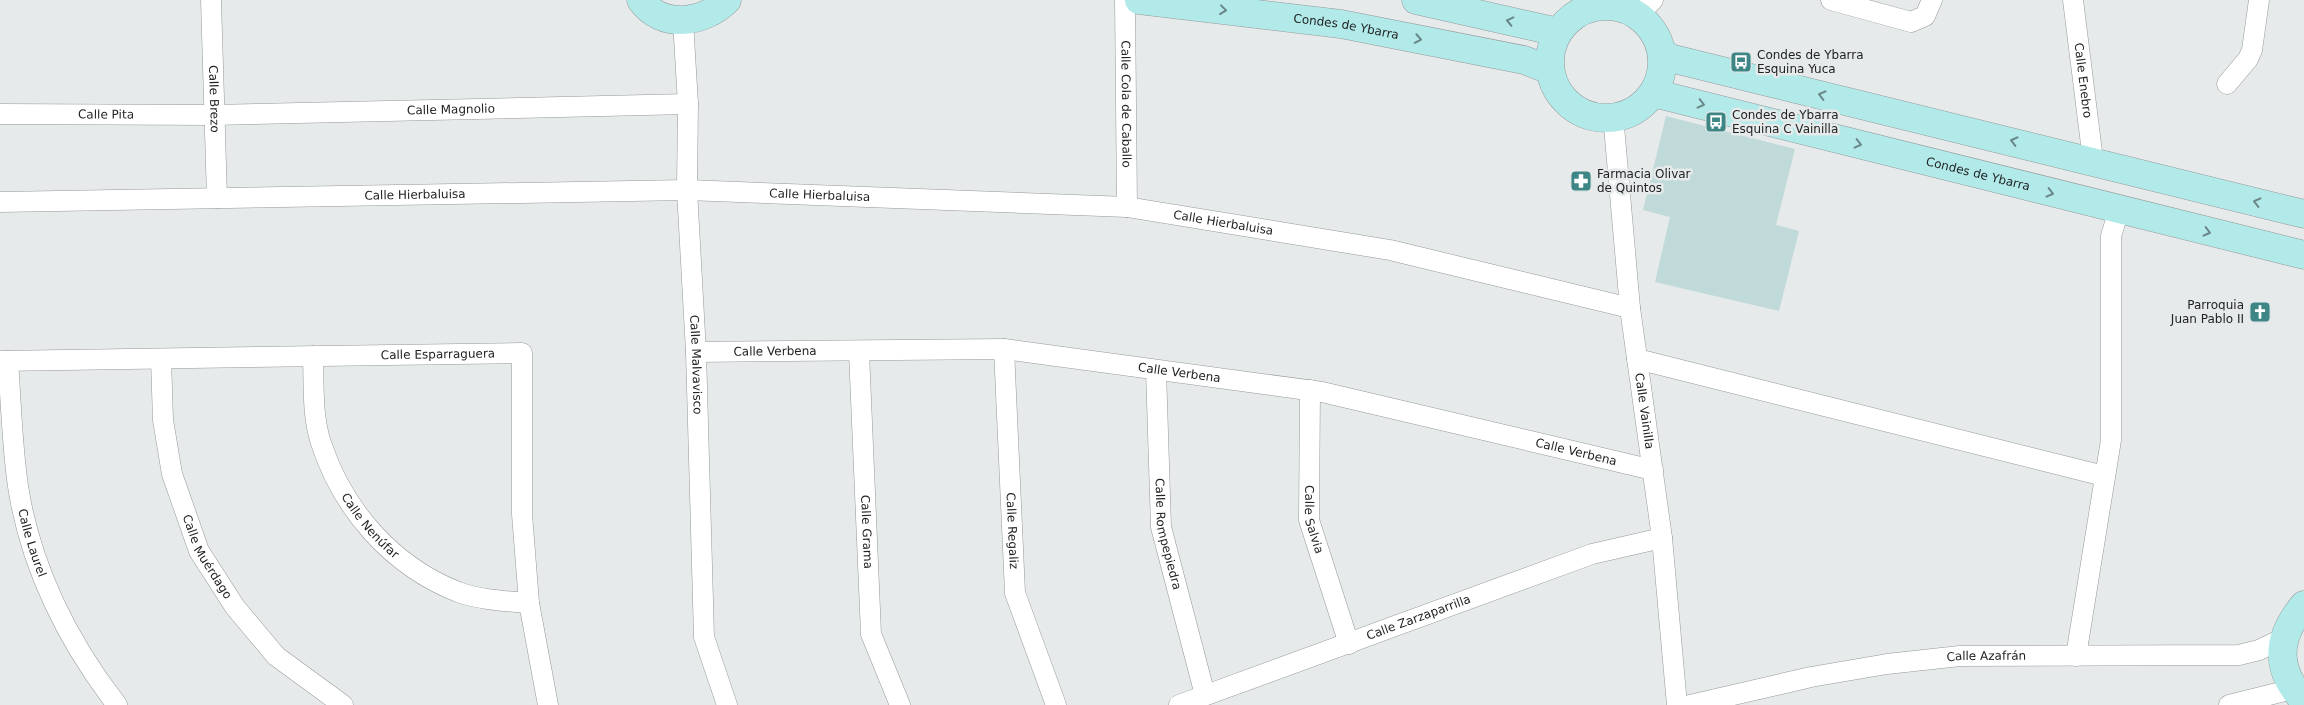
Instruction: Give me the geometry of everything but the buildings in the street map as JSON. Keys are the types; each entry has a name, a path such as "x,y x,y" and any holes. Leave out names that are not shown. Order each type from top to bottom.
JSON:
{"main road":[{"path":"641,0 656,13 683,21 703,17 717,9 726,0"},
{"name":"Condes de Ybarra","path":"1140,0 1342,24 1524,60 1550,70"},
{"path":"1416,0 1558,32"},
{"path":"1600,3 1627,9 1646,8 1649,26 1658,38 1662,52 1659,80 1653,93 1641,106 1624,115 1606,118 1590,116 1576,109 1564,99 1555,86 1550,70 1549,57 1552,44 1558,32 1569,19 1583,10 1600,3"},
{"path":"1662,52 1670,58 2093,160 2304,214"},
{"name":"Condes de Ybarra","path":"1653,93 2304,255"},
{"path":"2301,700 2285,673 2282,656 2284,638 2292,620 2304,606"}],"street":[{"name":"Calle Brezo","path":"211,0 217,198"},
{"name":"Calle Cola de Caballo","path":"1125,0 1127,207"},
{"path":"1831,0 1911,22 1925,16 1932,0"},
{"name":"Calle Enebro","path":"2073,0 2093,160"},
{"path":"2227,84 2248,59 2252,50 2258,0"},
{"name":"Calle Malvavisco","path":"683,21 688,104 687,190 696,352 704,637 727,705"},
{"name":"Calle Magnolio","path":"214,115 688,104"},
{"name":"Calle Pita","path":"0,114 214,115"},
{"name":"Calle Vainilla","path":"1606,118 1614,126 1630,308 1662,538 1677,705"},
{"name":"Calle Hierbaluisa","path":"0,202 687,190 1127,207 1390,250 1630,308"},
{"path":"2076,656 2110,440 2111,236 2119,210"},
{"name":"Calle Verbena","path":"696,352 1004,350 1310,390 1653,470"},
{"name":"Calle Regaliz","path":"1004,350 1015,593 1056,705"},
{"name":"Calle Grama","path":"859,352 871,634 900,705"},
{"name":"Calle Esparraguera","path":"4,361 522,353 522,514 529,603 548,705"},
{"name":"Calle Nenúfar","path":"313,356 315,414 321,442 337,482 363,521 381,543 402,561 430,579 459,592 493,600 529,603"},
{"name":"Calle Muérdago","path":"161,359 163,420 172,474 199,551 235,607 276,656 343,705"},
{"path":"1637,359 2104,476"},
{"name":"Calle Laurel","path":"4,361 18,486 31,543 51,597 75,644 117,705"},
{"name":"Calle Rompepiedra","path":"1156,370 1161,527 1205,695"},
{"name":"Calle Salvia","path":"1310,390 1309,520 1350,644"},
{"name":"Calle Zarzaparrilla","path":"1179,705 1592,554 1662,538"},
{"name":"Calle Azafrán","path":"1690,705 1802,679 1886,664 1960,656 2239,655 2259,650 2284,638"},
{"path":"2229,705 2301,700"}],"shaded area":[{"path":"1666,116 1795,149 1776,225 1799,231 1779,311 1655,282 1670,217 1643,210"}],"place":[{"name":"Condes de Ybarra Esquina Yuca","path":"1741,62"},
{"name":"Condes de Ybarra Esquina C Vainilla","path":"1716,122"},
{"name":"Farmacia Olivar de Quintos","path":"1581,181"},
{"name":"Parroquia Juan Pablo II","path":"2260,312"}]}
